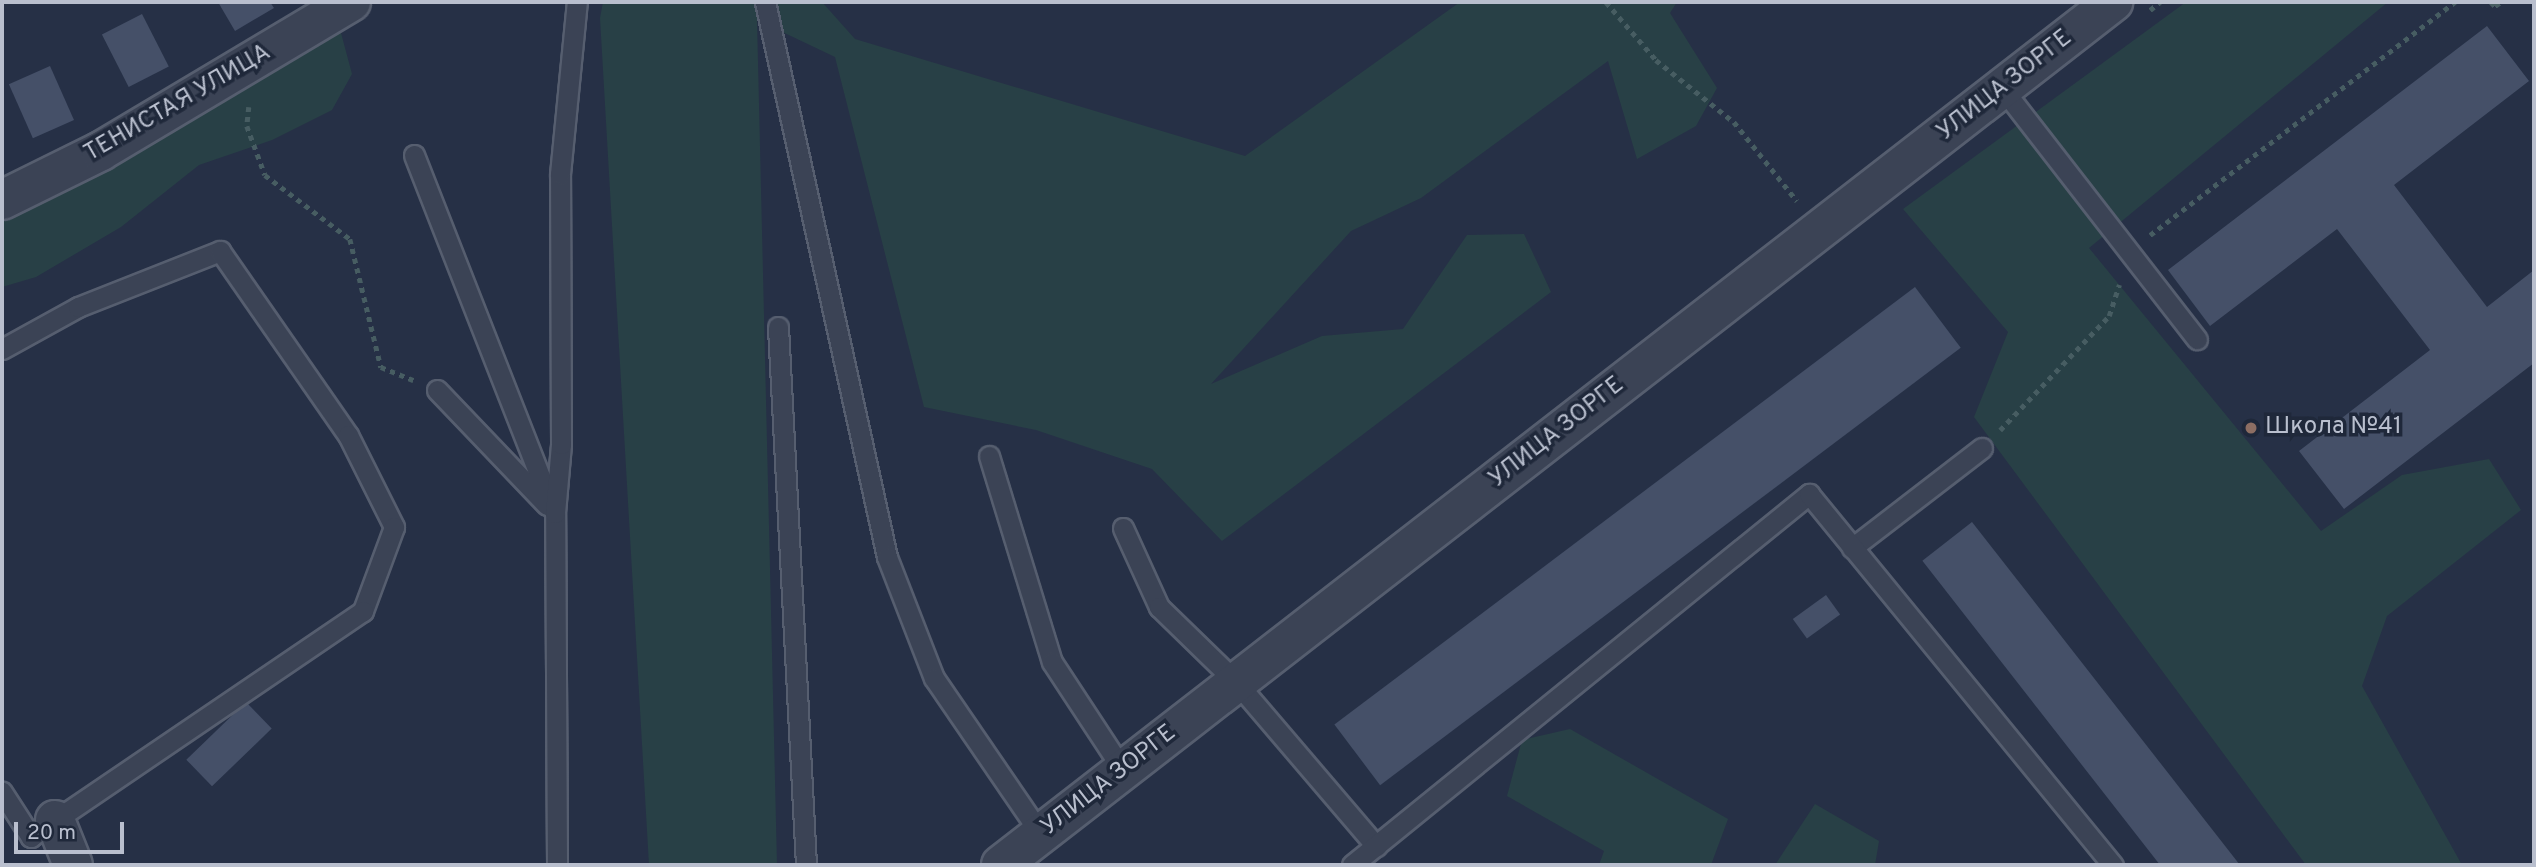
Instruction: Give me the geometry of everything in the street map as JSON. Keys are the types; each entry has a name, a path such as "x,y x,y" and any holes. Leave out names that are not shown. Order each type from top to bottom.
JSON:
{"street":[{"name":"ТЕНИСТАЯ УЛИЦА","path":"2,200 101,151 351,2"},
{"name":"УЛИЦА ЗОРГЕ","path":"1001,865 2113,2"},
{"path":"55,820 73,865"}],"lane":[{"path":"557,865 555,513 561,444 560,174 577,2"},
{"path":"765,2 887,557 934,678 1041,834"},
{"path":"2002,88 2197,339"},
{"path":"414,155 555,513"},
{"path":"2,349 78,307 220,251 348,435 394,527 363,611 31,837 2,792"},
{"path":"778,327 806,865"},
{"path":"437,390 555,513"},
{"path":"1852,548 1982,448"},
{"path":"989,456 1052,662 1123,770"},
{"path":"1352,865 1809,494 2113,865"},
{"path":"1123,528 1158,607 1236,682 1376,846"}],"path":[{"path":"1606,2 1656,61 1734,122 1819,229"},
{"path":"1982,448 2109,316 2129,252 2455,2"},
{"path":"2491,2 2495,6 2501,2"},
{"path":"250,103 247,126 265,175 350,239 381,368 437,390"}],"green space":[{"path":"603,2 822,2 855,39 1245,156 1460,2 1677,2 1670,13 1717,88 1696,126 1637,159 1608,61 1421,198 1351,231 1211,384 1322,336 1403,329 1467,235 1524,234 1551,292 1222,541 1152,469 1036,430 924,407 835,57 757,20 777,865 649,865 600,18"},
{"path":"2186,2 2388,2 2089,248 2321,531 2402,475 2489,459 2521,510 2387,616 2362,686 2462,865 2306,865 1974,417 2008,332 1903,209"},
{"path":"337,18 352,74 332,110 272,140 199,165 121,227 36,277 2,287 2,194"},
{"path":"1570,729 1728,819 1711,865 1599,865 1604,851 1507,796 1522,740"},
{"path":"1815,804 1879,841 1875,865 1775,865"}],"building":[{"path":"218,2 270,2 274,8 235,31"},
{"path":"142,14 169,67 129,87 102,34"},
{"path":"2487,26 2529,81 2394,185 2487,307 2534,270 2534,363 2344,509 2299,451 2430,350 2337,229 2210,326 2168,270"},
{"path":"50,66 74,120 33,138 9,84"},
{"path":"1915,287 1961,348 1380,785 1334,725"},
{"path":"1972,522 2239,863 2160,865 1922,561"},
{"path":"1826,595 1840,614 1807,639 1793,619"},
{"path":"246,702 272,729 212,786 186,760"}],"place":[{"name":"Школа №41","path":"2251,428"}]}
